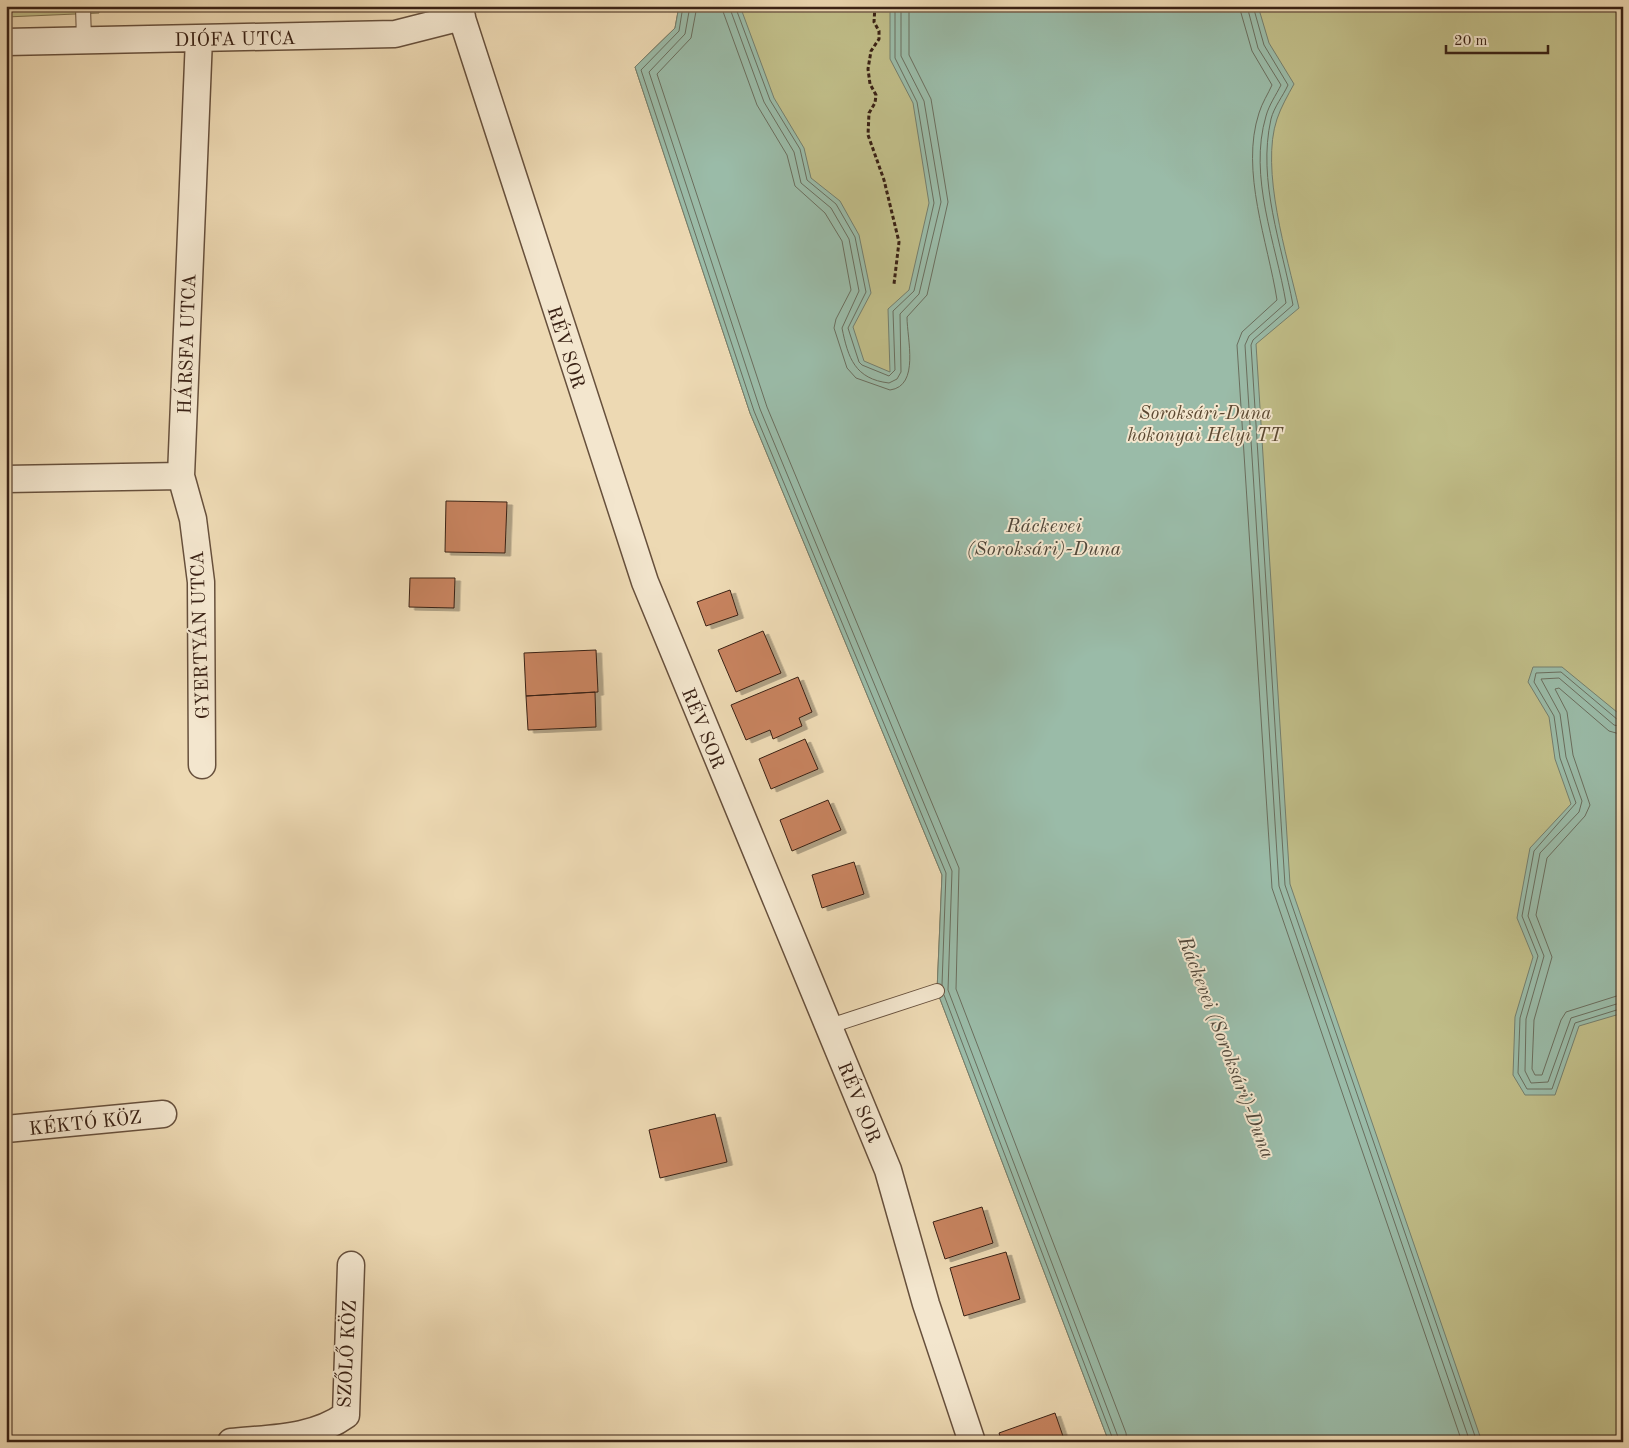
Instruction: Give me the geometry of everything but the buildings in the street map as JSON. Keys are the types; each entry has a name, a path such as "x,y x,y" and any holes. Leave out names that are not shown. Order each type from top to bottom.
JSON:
{"street":[{"name":"DIÓFA UTCA","path":"6,42 395,34 460,12"},
{"name":"RÉV SOR","path":"460,12 645,582 888,1170 926,1304 972,1442"},
{"name":"HÁRSFA UTCA","path":"181,476 198,38"},
{"path":"6,479 181,476"},
{"name":"GYERTYÁN UTCA","path":"181,476 193,520 201,582 202,765"},
{"name":"KÉKTÓ KÖZ","path":"6,1129 163,1114"},
{"name":"SZŐLŐ KÖZ","path":"231,1442 306,1434 331,1426 346,1415 351,1265"}],"lane":[{"path":"83,6 84,41"},
{"path":"830,1026 937,991"}],"path":[{"path":"875,6 874,22 879,31 879,39 871,51 868,68 870,84 876,95 875,103 869,113 868,135 884,180 899,242 894,284"}],"green space":[{"path":"6,6 99,6 99,13 6,17"},
{"name":"Soroksári-Duna hókonyai Helyi TT","path":"679,6 1623,6 1623,1442 1109,1442 937,991 942,875 750,413 635,67 675,28"}],"water":[{"name":"Ráckevei (Soroksári)-Duna","path":"679,6 740,6 774,98 804,148 811,178 840,201 859,235 871,293 853,327 864,361 890,372 888,309 909,290 929,203 913,103 890,59 890,6 1258,6 1269,43 1294,84 1277,119 1273,139 1272,162 1277,213 1299,308 1256,344 1290,884 1482,1442 1109,1442 937,991 942,875 750,413 635,67 675,28"},
{"path":"1533,667 1562,667 1623,717 1623,1013 1579,1026 1555,1095 1525,1095 1513,1075 1515,1017 1533,957 1517,918 1530,848 1571,804 1555,759 1549,717 1528,682"}]}
